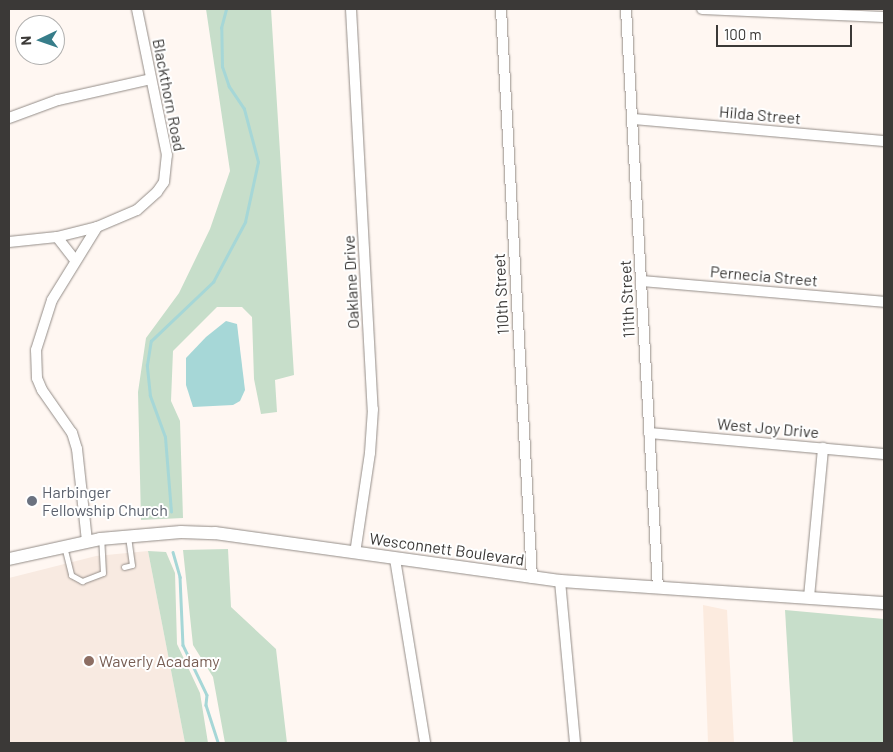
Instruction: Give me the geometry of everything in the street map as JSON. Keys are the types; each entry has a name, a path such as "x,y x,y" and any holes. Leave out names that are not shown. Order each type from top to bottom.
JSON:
{"street":[{"name":"Blackthorn Road","path":"9,242 57,237 96,227 136,210 157,192 164,182 167,155 137,9"},
{"name":"Oaklane Drive","path":"351,9 373,409 370,453 355,552"},
{"name":"110th Street","path":"501,9 532,578"},
{"name":"111th Street","path":"626,9 658,588"},
{"path":"702,9 884,17"},
{"path":"9,118 58,100 151,79"},
{"name":"Hilda Street","path":"632,119 884,141"},
{"path":"87,541 78,448 72,433 42,390 35,364 45,316 74,259 96,227"},
{"path":"57,237 74,259"},
{"name":"Pernecia Street","path":"641,281 884,302"},
{"name":"West Joy Drive","path":"649,433 884,454"},
{"path":"809,597 824,448"},
{"name":"Wesconnett Boulevard","path":"9,559 87,541 128,535 215,533 560,581 884,603"},
{"path":"395,558 425,743"},
{"path":"560,581 574,743"}],"lane":[{"path":"124,567 132,565 128,535"},
{"path":"64,546 71,575 82,581 103,573 100,539"}],"shaded area":[{"name":"Waverly Acadamy","path":"148,551 185,743 9,743 9,578 96,556"},
{"path":"703,605 727,610 734,743 708,743"}],"green space":[{"path":"206,9 271,9 294,375 275,380 277,412 261,414 254,379 252,317 242,307 217,307 173,351 171,401 180,421 183,518 141,520 138,392 146,338 179,293 210,229 230,171"},
{"path":"228,549 231,607 276,649 287,743 225,743 213,677 193,645 183,550"},
{"path":"148,551 166,552 175,573 177,644 200,693 208,743 185,743"},
{"path":"785,610 884,619 884,743 793,743"}],"water":[{"path":"226,321 237,324 245,390 240,401 233,405 193,407 186,385 186,358 206,337"}],"waterway":[{"path":"171,512 165,437 150,396 147,365 151,341 213,282 245,222 258,162 244,109 229,87 222,67 221,28 226,9"},
{"path":"173,552 180,577 183,645 207,695 206,705 218,743"}],"place":[{"name":"Harbinger Fellowship Church","path":"32,501"},
{"name":"Waverly Acadamy","path":"89,661"}]}
